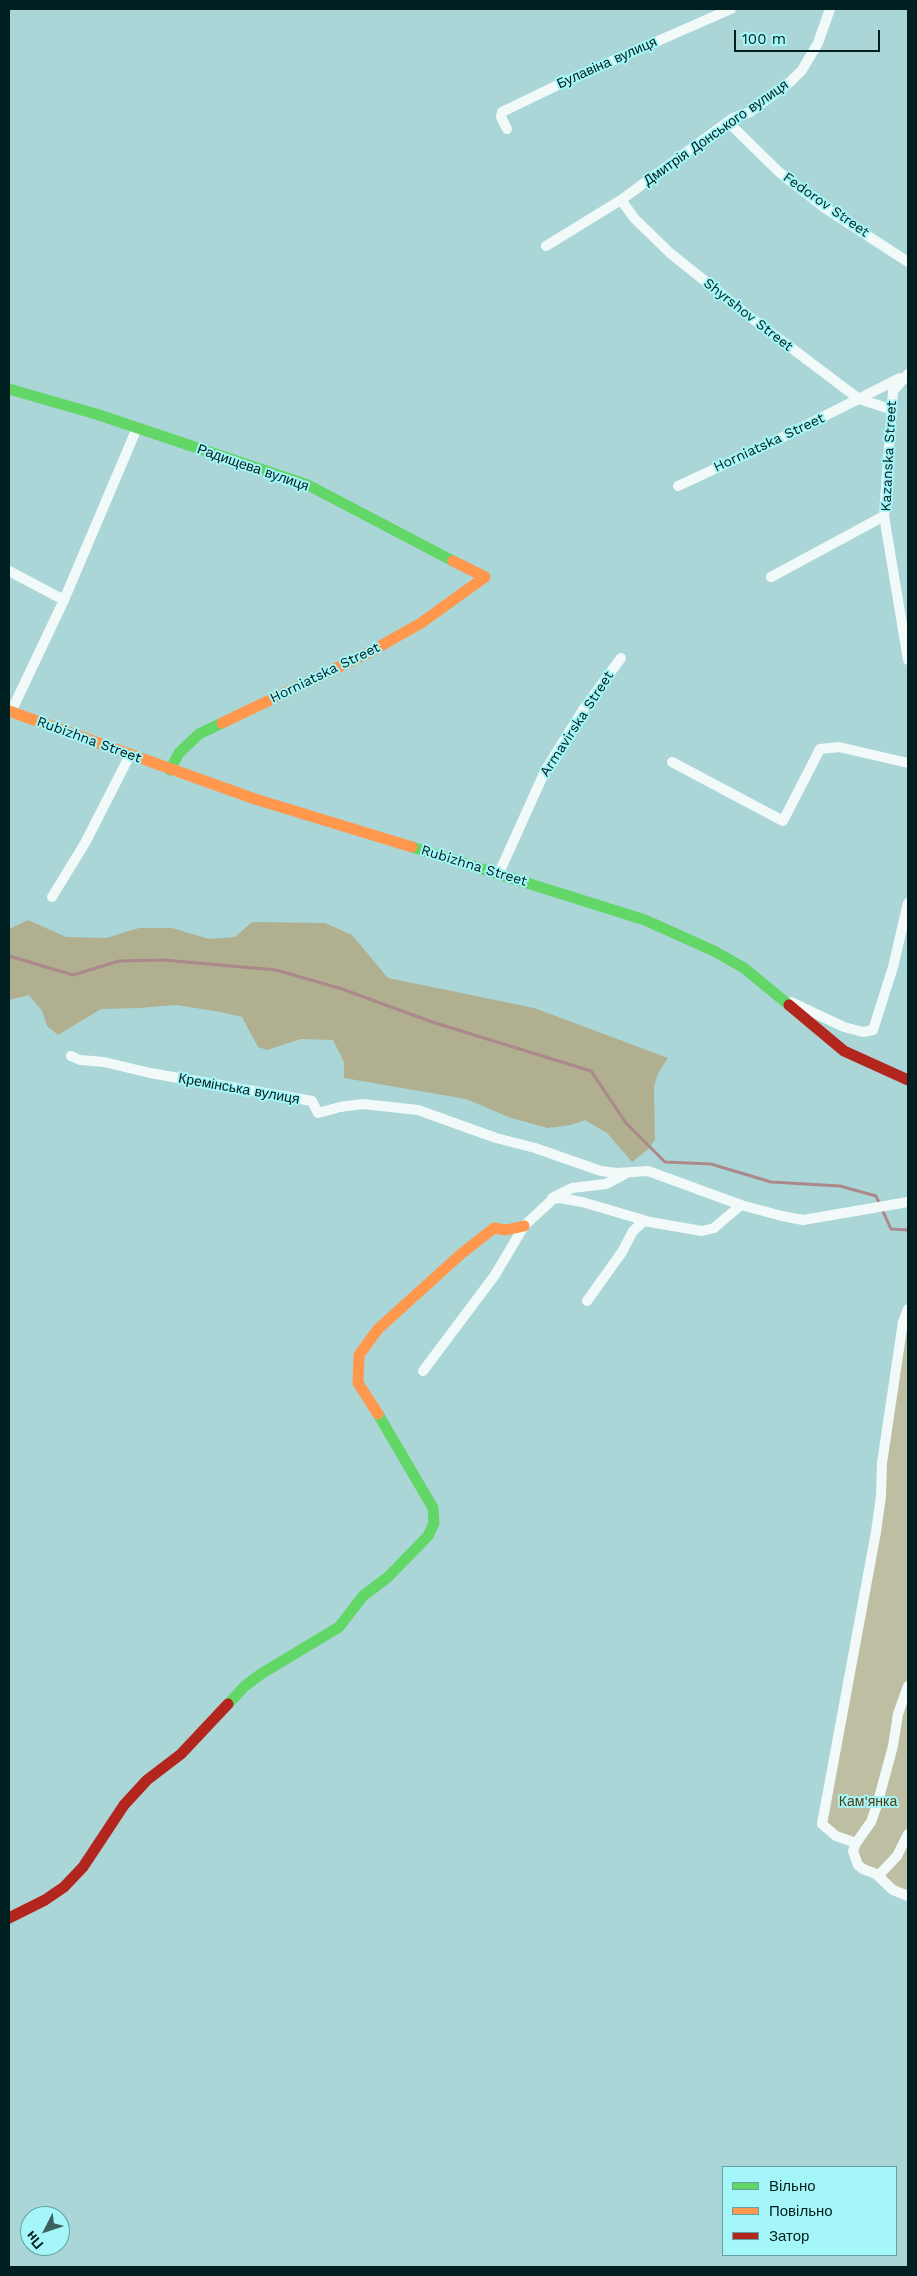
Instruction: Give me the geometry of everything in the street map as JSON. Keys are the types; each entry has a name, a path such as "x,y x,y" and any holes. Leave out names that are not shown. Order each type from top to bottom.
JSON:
{"street":[{"name":"Булавіна вулиця","path":"507,129 501,117 502,112 564,82 731,9"},
{"name":"Дмитрія Донського вулиця","path":"546,246 621,200 733,118 750,112 788,84 802,70 818,43 830,9"},
{"name":"Fedorov Street","path":"728,122 779,172 825,208 908,262"},
{"name":"Shyrshov Street","path":"621,200 634,219 670,253 859,399 890,409"},
{"name":"Horniatska Street","path":"678,486 907,375"},
{"name":"Kazanska Street","path":"907,375 893,391 890,409 884,516 908,660"},
{"name":"Радищева вулиця","path":"9,389 96,414 308,485 485,577"},
{"path":"10,712 64,600 136,428"},
{"path":"771,577 884,516"},
{"path":"9,571 64,600"},
{"name":"Horniatska Street","path":"170,770 178,753 199,734 370,652 421,623 485,577"},
{"name":"Armavirska Street","path":"499,873 545,771 583,710 621,658"},
{"name":"Rubizhna Street","path":"10,712 170,770 336,826 499,873 645,920 690,939 744,968 844,1051 908,1080"},
{"path":"672,762 783,821 820,749 839,747 908,764"},
{"path":"52,897 85,843 130,755"},
{"path":"779,996 844,1026 863,1032 873,1030 893,967 908,902"},
{"name":"Кремінська вулиця","path":"71,1056 80,1060 104,1062 150,1073 312,1101 318,1113 340,1107 363,1104 418,1110 496,1138 535,1148 601,1171 617,1174 648,1171 742,1204 782,1216 804,1220 908,1202"},
{"name":"Кремінська вулиця","path":"545,1208 554,1196 572,1188 606,1184 629,1172"},
{"name":"Кремінська вулиця","path":"423,1371 495,1275 524,1226 553,1199 560,1198 582,1202 647,1221 691,1230 707,1231 721,1223 742,1204"},
{"path":"587,1301 622,1252 633,1231 640,1222 647,1221"},
{"path":"9,1918 45,1900 64,1887 83,1867 124,1805 147,1780 180,1754 245,1686 261,1674 339,1627 363,1596 388,1577 433,1530 434,1508 393,1436 364,1395 358,1383 359,1355 372,1336 444,1269 494,1228 506,1230 524,1226"},
{"path":"856,1843 836,1836 822,1824 876,1532 881,1496 882,1463 903,1322 908,1309"},
{"path":"908,1686 898,1714 893,1746 877,1805 871,1822 856,1843 853,1852 858,1865 878,1876 893,1890 908,1896"},
{"path":"878,1876 897,1856 908,1834"}],"green space":[{"path":"28,920 66,937 106,938 139,928 172,928 209,939 235,937 252,922 325,923 352,935 388,978 534,1008 668,1058 658,1073 654,1087 655,1140 648,1149 632,1162 607,1133 585,1120 571,1125 548,1128 511,1118 466,1099 344,1078 344,1062 333,1040 301,1039 267,1050 258,1047 242,1017 221,1012 176,1005 101,1009 58,1035 47,1026 42,1011 29,995 9,1000 9,929"},
{"name":"Кам'янка","path":"908,1314 908,1894 860,1863 858,1850 825,1824"}],"waterway":[{"path":"9,956 73,975 119,961 164,960 276,970 342,989 432,1022 591,1071 626,1123 665,1162 711,1164 771,1182 840,1186 876,1196 891,1229 908,1230"}],"traffic: fast":[{"path":"9,389 96,414 308,485 453,561"},
{"path":"170,770 179,753 199,734 222,723"},
{"path":"412,847 645,920 714,951 744,968 789,1005"},
{"path":"228,1704 245,1686 261,1674 339,1627 363,1596 388,1577 428,1536 434,1523 433,1508 378,1414"}],"traffic: slow":[{"path":"222,723 370,652 421,623 485,577 453,561"},
{"path":"9,711 255,799 412,847"},
{"path":"378,1414 358,1383 359,1355 378,1329 461,1254 494,1228 506,1230 524,1226"}],"traffic: jam":[{"path":"789,1005 844,1051 908,1080"},
{"path":"9,1918 45,1900 64,1887 83,1867 124,1805 147,1780 181,1754 228,1704"}]}
